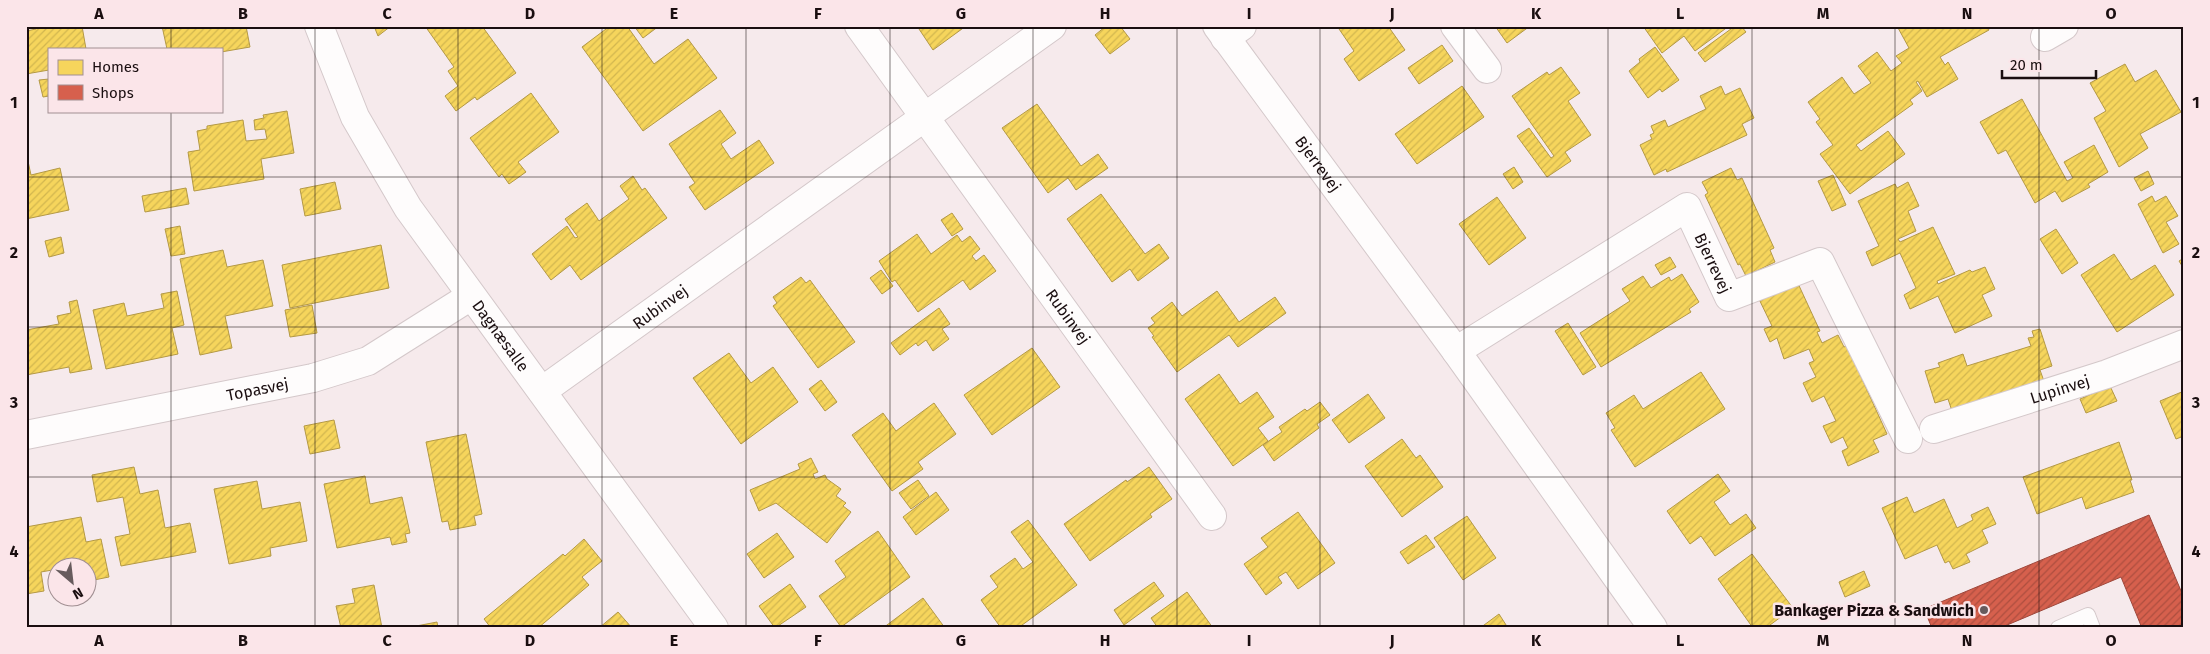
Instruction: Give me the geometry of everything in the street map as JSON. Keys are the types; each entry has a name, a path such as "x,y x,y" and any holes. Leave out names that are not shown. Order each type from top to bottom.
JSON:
{"street":[{"name":"Dagnæsalle","path":"318,26 355,117 408,208 470,296 542,391 714,628"},
{"name":"Rubinvej","path":"859,26 1212,516"},
{"name":"Rubinvej","path":"542,391 1052,26"},
{"path":"1456,26 1487,69"},
{"name":"Bjerrevej","path":"1228,30 1653,628"},
{"name":"Bjerrevej","path":"1456,351 1687,207 1728,297 1820,262 1908,439"},
{"name":"Topasvej","path":"26,435 322,375 368,360 470,296"},
{"name":"Lupinvej","path":"1934,429 2107,374 2184,344"}],"lane":[{"path":"2058,628 2088,615 2093,628"}],"building: Homes":[{"path":"36,26 82,26 86,48 48,48 48,70 26,74 26,31 36,29"},
{"path":"162,26 246,26 250,47 222,52 222,48 167,48"},
{"path":"374,26 391,26 378,36"},
{"path":"425,26 482,26 516,73 477,100 475,97 456,111 445,96 458,86 448,71 454,67"},
{"path":"610,26 627,26 654,64 688,39 717,78 643,131 582,47"},
{"path":"634,26 659,26 643,38"},
{"path":"917,26 966,26 933,50"},
{"path":"1106,26 1120,26 1130,39 1110,54 1095,35"},
{"path":"1337,26 1388,26 1405,50 1359,81 1344,59 1354,51"},
{"path":"1495,26 1530,26 1507,43"},
{"path":"1643,26 1729,26 1695,51 1684,36 1662,53"},
{"path":"1735,26 1741,26 1746,32 1705,62 1698,53"},
{"path":"1897,26 1987,26 1989,30 1940,57 1945,65 1948,62 1958,79 1927,97 1918,81 1916,82 1922,91 1910,100 1913,104 1856,145 1861,151 1888,131 1905,154 1850,194 1820,154 1833,145 1816,122 1820,119 1808,102 1842,77 1854,94 1871,83 1858,66 1877,52 1891,71 1902,63 1896,56 1909,48"},
{"path":"1442,45 1453,61 1419,84 1408,68"},
{"path":"1655,47 1679,80 1662,92 1660,89 1648,98 1629,71 1640,62 1639,59"},
{"path":"2125,64 2135,82 2156,70 2181,112 2140,134 2148,148 2119,167 2094,118 2106,111 2090,83"},
{"path":"1561,67 1580,93 1568,101 1591,135 1565,152 1571,161 1547,177 1517,136 1529,128 1551,158 1554,156 1512,96 1547,72 1549,75"},
{"path":"48,79 48,96 43,97 39,80"},
{"path":"1462,86 1484,117 1417,164 1395,134"},
{"path":"1721,86 1725,95 1740,88 1754,118 1742,124 1747,135 1667,172 1666,169 1654,175 1640,145 1652,139 1650,135 1654,133 1651,126 1665,120 1668,127 1706,109 1700,96"},
{"path":"531,93 559,132 518,162 526,172 509,184 502,174 499,177 470,138"},
{"path":"2022,99 2067,181 2073,178 2064,162 2094,145 2108,172 2088,184 2090,187 2062,202 2055,191 2035,203 2006,150 1998,154 1980,122"},
{"path":"1037,104 1081,166 1098,154 1108,168 1076,190 1068,178 1048,193 1002,128"},
{"path":"720,110 736,133 721,144 731,159 759,140 774,163 705,210 689,187 695,183 669,144"},
{"path":"287,111 294,153 261,159 264,179 194,191 188,152 200,150 197,131 207,129 207,126 243,120 246,141 267,139 265,129 255,130 254,120 264,118 263,115"},
{"path":"26,152 31,175 60,168 69,210 26,219"},
{"path":"1514,167 1523,182 1513,189 1503,174"},
{"path":"1731,168 1737,180 1742,178 1774,248 1770,250 1775,262 1746,276 1740,264 1738,265 1705,195 1708,193 1702,182"},
{"path":"2148,171 2154,184 2141,191 2134,178"},
{"path":"1833,175 1846,205 1832,211 1818,181"},
{"path":"633,176 642,190 645,188 667,218 581,280 570,265 551,280 532,254 567,226 575,238 578,237 565,219 587,203 599,221 629,199 620,186"},
{"path":"335,182 341,209 305,216 300,189"},
{"path":"1908,182 1919,206 1908,211 1916,231 1898,239 1900,242 1933,227 1955,274 1937,281 1938,284 1970,270 1972,272 1985,267 1995,289 1982,295 1992,316 1955,333 1938,296 1910,309 1904,295 1916,288 1900,253 1872,266 1866,252 1879,246 1858,201 1895,184 1897,188"},
{"path":"186,188 189,204 145,212 142,196"},
{"path":"1101,194 1145,254 1159,244 1169,258 1138,281 1130,269 1112,282 1067,219"},
{"path":"2152,196 2155,202 2166,196 2178,216 2166,222 2179,244 2163,253 2138,204"},
{"path":"1497,197 1526,238 1489,265 1459,224"},
{"path":"952,213 963,229 952,236 941,220"},
{"path":"180,226 185,254 171,256 165,229"},
{"path":"2056,229 2078,263 2062,274 2040,239"},
{"path":"917,234 931,254 957,235 962,242 970,236 980,249 972,256 976,261 984,255 996,271 970,290 963,280 918,312 895,280 892,282 879,261"},
{"path":"61,237 64,253 49,257 45,241"},
{"path":"381,245 389,288 290,308 282,265"},
{"path":"223,250 227,267 263,260 273,306 225,316 232,348 200,355 180,259"},
{"path":"2114,254 2131,280 2155,265 2174,295 2117,332 2081,275"},
{"path":"1670,257 1676,267 1661,275 1655,265"},
{"path":"2184,258 2184,269 2179,261"},
{"path":"881,270 893,286 882,294 870,278"},
{"path":"1682,274 1699,302 1689,309 1691,312 1601,367 1580,333 1630,301 1622,289 1643,276 1651,288 1669,277 1671,281"},
{"path":"801,277 806,283 810,280 855,342 818,368 773,306 777,303 773,297"},
{"path":"1795,277 1820,331 1817,332 1822,343 1838,335 1844,347 1847,346 1887,434 1873,440 1879,452 1848,466 1842,451 1848,448 1843,437 1831,443 1823,426 1836,421 1824,396 1812,402 1803,383 1816,377 1809,363 1814,361 1809,349 1784,359 1777,338 1770,342 1764,329 1772,326 1757,295"},
{"path":"177,291 184,325 172,328 178,354 106,369 93,310 124,303 127,316 164,308 161,294"},
{"path":"1217,291 1239,322 1275,297 1286,313 1238,347 1229,335 1177,372 1152,337 1154,336 1148,328 1155,323 1151,318 1172,302 1182,316"},
{"path":"77,300 92,369 70,373 69,367 26,375 26,330 59,324 57,316 71,313 69,302"},
{"path":"312,305 317,333 290,337 285,310"},
{"path":"939,308 950,324 942,329 949,339 933,351 926,340 918,346 916,343 900,355 891,343"},
{"path":"1568,323 1596,367 1583,375 1555,331"},
{"path":"2040,329 2052,366 2040,370 2045,384 1953,414 1948,399 1935,403 1925,371 1940,367 1938,363 1963,354 1967,366 2031,346 2028,338 2034,337 2032,331"},
{"path":"1032,348 1060,387 992,435 964,395"},
{"path":"729,353 751,383 773,367 798,402 741,444 693,378"},
{"path":"1701,372 1725,409 1635,467 1611,430 1615,428 1606,413 1634,395 1643,409"},
{"path":"1219,374 1240,404 1257,392 1274,417 1258,428 1268,441 1233,466 1185,399"},
{"path":"821,380 837,402 825,411 809,389"},
{"path":"2110,386 2117,401 2086,413 2080,399"},
{"path":"2184,391 2184,436 2176,439 2160,401"},
{"path":"1368,394 1385,418 1349,443 1332,420"},
{"path":"1320,402 1330,415 1317,424 1319,428 1274,461 1263,445 1282,432 1279,427 1305,409 1307,411"},
{"path":"934,403 956,434 918,462 923,469 892,491 852,435 883,413 896,431"},
{"path":"334,420 340,448 310,454 304,426"},
{"path":"466,434 482,514 474,516 476,525 450,530 448,521 442,522 426,442"},
{"path":"1402,439 1416,458 1420,455 1443,487 1402,517 1365,466"},
{"path":"2119,442 2132,480 2130,480 2134,492 2086,509 2082,497 2037,514 2023,477"},
{"path":"811,458 818,472 813,474 815,479 825,475 827,479 841,489 836,496 846,503 843,506 851,512 827,543 776,503 759,511 750,490 800,469 798,464"},
{"path":"134,467 140,494 158,490 165,528 190,523 196,552 121,566 115,537 130,534 123,497 97,502 92,475"},
{"path":"1149,467 1172,499 1150,514 1152,517 1090,561 1064,524 1126,480 1127,482"},
{"path":"1718,474 1730,491 1714,502 1730,525 1746,514 1756,528 1715,556 1701,536 1690,544 1667,511"},
{"path":"365,476 370,504 402,497 410,533 405,534 407,542 392,545 390,537 337,548 324,484"},
{"path":"918,480 929,496 911,509 899,493"},
{"path":"257,481 262,509 300,502 307,541 270,548 271,556 229,564 214,489"},
{"path":"936,492 949,510 916,535 903,517"},
{"path":"1907,497 1914,513 1944,499 1957,528 1973,520 1971,515 1988,507 1996,524 1982,530 1988,543 1966,554 1970,562 1953,569 1949,561 1945,563 1937,545 1905,559 1882,508"},
{"path":"1298,512 1335,563 1298,589 1286,572 1278,577 1282,583 1266,595 1244,564 1268,547 1261,538"},
{"path":"1467,516 1496,558 1463,580 1434,538"},
{"path":"81,517 86,542 101,539 109,577 98,579 98,556 48,556 48,571 41,572 44,591 26,594 26,527"},
{"path":"1028,520 1077,585 1018,628 1001,628 981,600 998,587 990,576 1015,558 1023,569 1033,562 1011,532"},
{"path":"878,531 910,577 841,627 819,596 846,577 835,561"},
{"path":"777,533 794,557 764,578 747,554"},
{"path":"1426,535 1435,547 1408,564 1400,552"},
{"path":"584,539 602,561 582,577 589,585 538,628 491,628 484,619"},
{"path":"1752,554 1793,608 1766,628 1753,628 1718,579"},
{"path":"1864,571 1870,586 1845,597 1839,582"},
{"path":"1154,582 1164,596 1124,625 1114,610"},
{"path":"790,584 806,607 775,628 759,606"},
{"path":"374,585 382,628 341,628 336,606 355,603 352,589"},
{"path":"1187,592 1213,628 1158,628 1151,618"},
{"path":"923,598 945,628 883,628"},
{"path":"618,612 632,628 599,628"},
{"path":"1499,614 1508,628 1480,628"},
{"path":"437,622 438,628 406,628"}],"building: Shops":[{"path":"2149,515 2184,598 2184,628 2142,628 2121,577 2000,628 1932,628 1924,609"}],"place":[{"name":"Bankager Pizza & Sandwich","path":"1984,610"}]}
